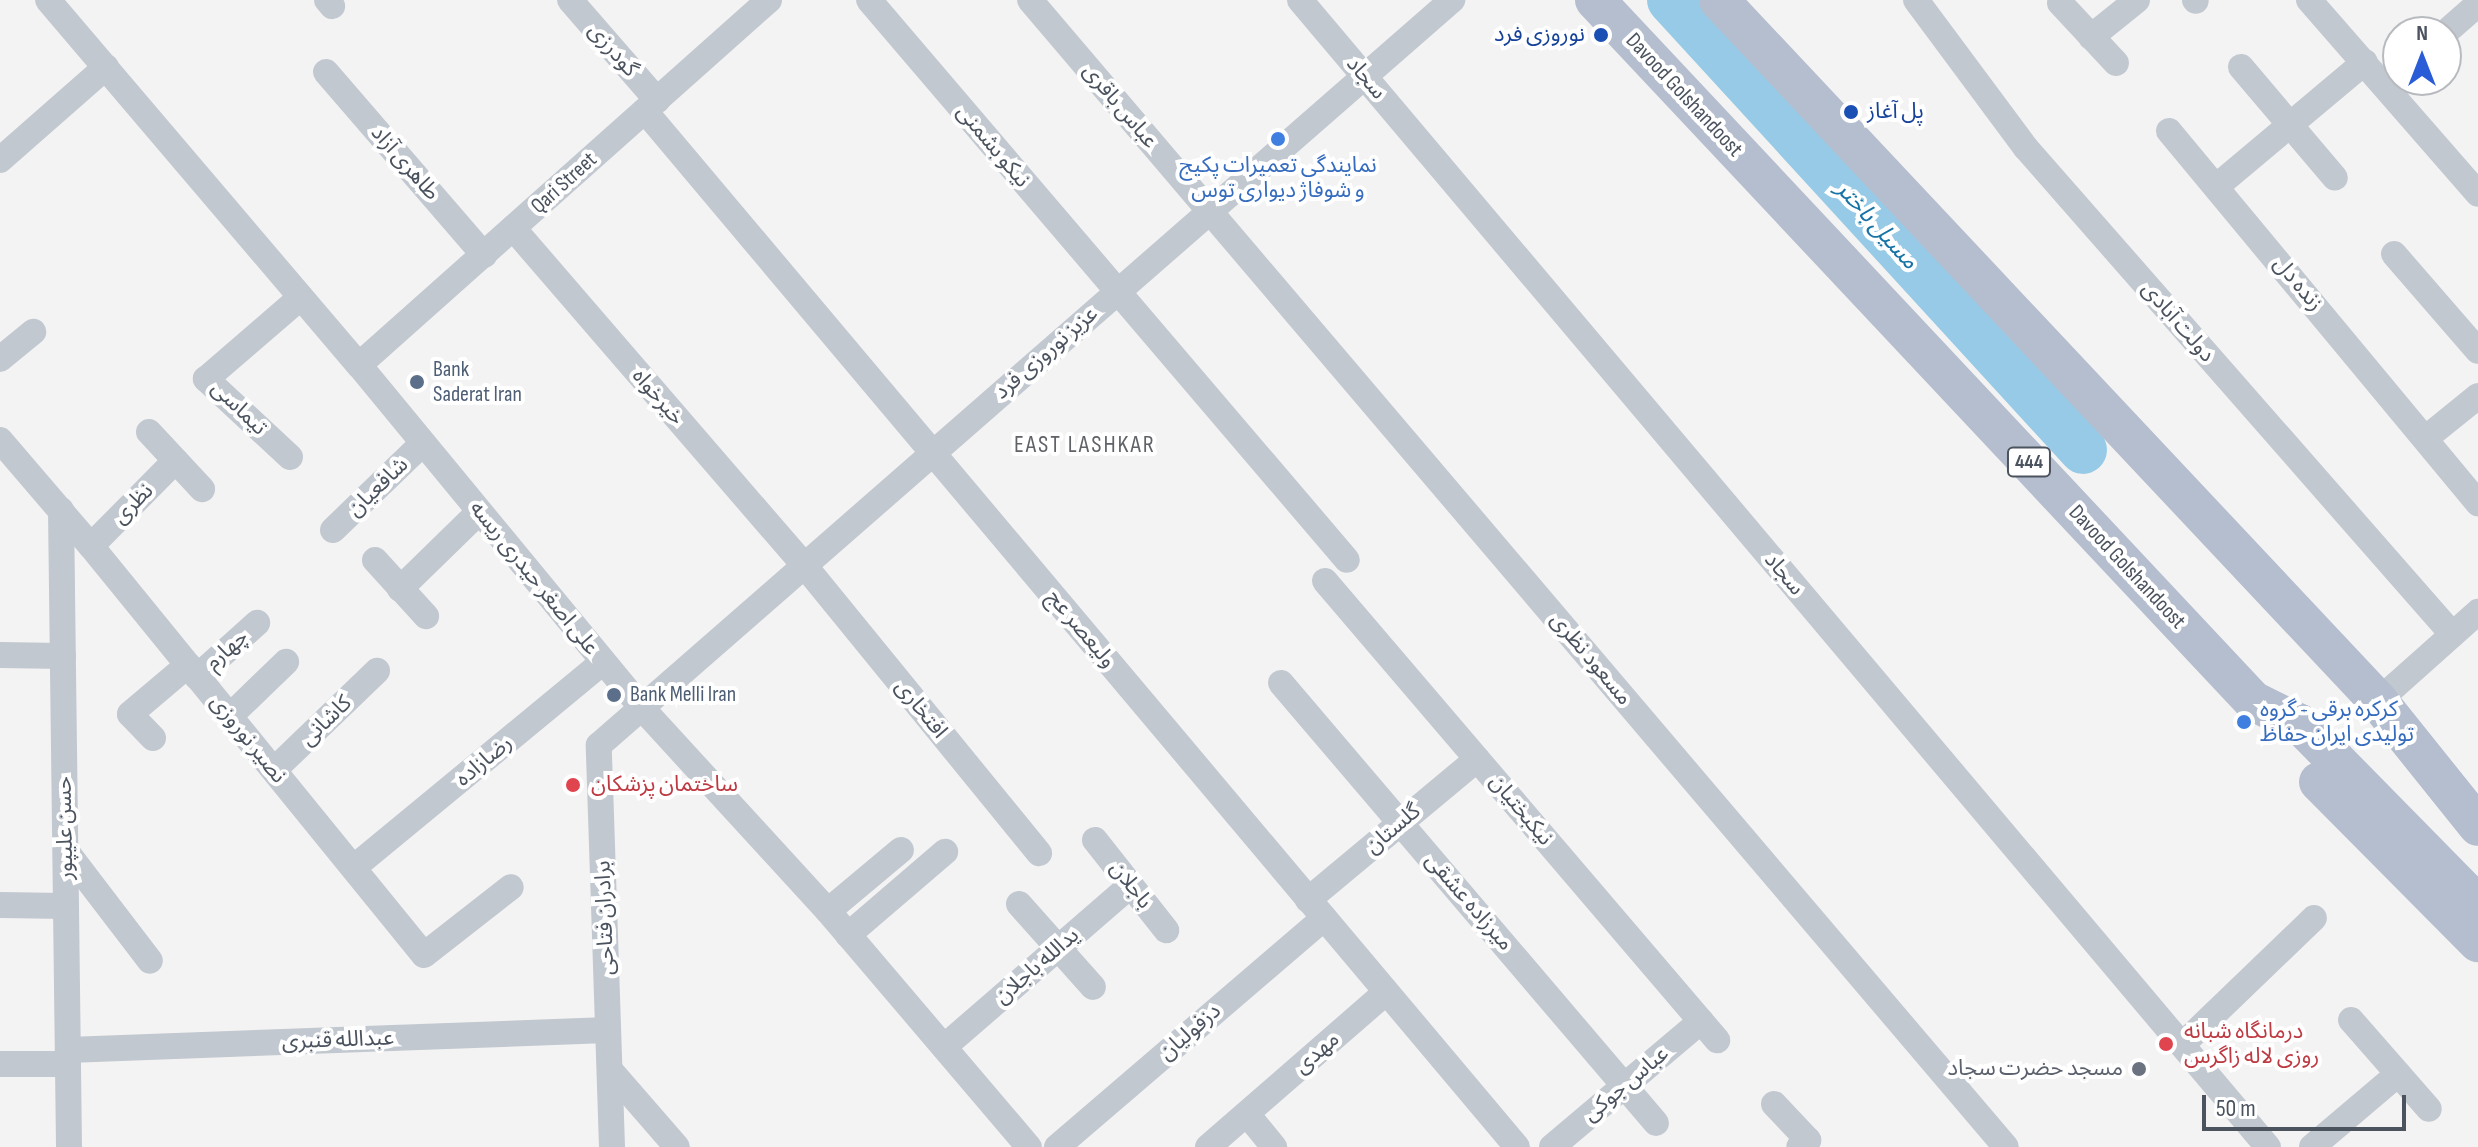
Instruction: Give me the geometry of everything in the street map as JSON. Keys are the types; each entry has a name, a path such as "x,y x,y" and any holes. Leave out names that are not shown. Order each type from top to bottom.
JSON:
{"main road":[{"name":"Davood Golshandoost","path":"1595,0 2253,701 2300,724 2478,905"},
{"path":"1719,0 2378,701 2478,802"},
{"path":"2253,701 2278,738 2382,849 2478,942"},
{"path":"2378,701 2478,826"}],"street":[{"name":"گودرزی","path":"570,0 651,106"},
{"name":"Qari Street","path":"359,365 769,0"},
{"name":"نیکو بشمنی","path":"869,0 1118,291"},
{"name":"عباس باقری","path":"1030,0 1210,211"},
{"name":"سجاد","path":"1300,0 2268,1147"},
{"name":"عزیز نوروزی فرد","path":"641,707 1452,0"},
{"name":"دولت آبادی","path":"1916,0 2026,148 2452,634"},
{"path":"2091,37 2137,0"},
{"path":"2309,0 2365,62 2382,73"},
{"name":"علی اصغر حیدری ریسه","path":"57,3 106,67 359,365 641,707 828,911 1024,1145"},
{"path":"2060,3 2116,63"},
{"path":"2462,18 2478,4"},
{"path":"2217,186 2365,62"},
{"path":"0,160 106,67"},
{"path":"2241,67 2335,178"},
{"name":"طاهری آزاد","path":"326,72 484,255"},
{"path":"2404,96 2478,194"},
{"name":"ولیعصر عج","path":"651,106 932,453 1517,1147"},
{"name":"زنده دل","path":"2169,131 2478,503"},
{"name":"مسعود نظری","path":"1210,211 2006,1147"},
{"name":"خیرخواه","path":"513,228 804,565"},
{"path":"2394,254 2478,351"},
{"path":"1118,291 1347,560"},
{"name":"تیماسی","path":"290,457 206,379 301,297"},
{"path":"0,359 33,332"},
{"path":"2426,438 2478,396"},
{"path":"149,432 202,489"},
{"name":"نصیر نوروزی","path":"0,440 91,546 424,955 511,887"},
{"name":"شافعیان","path":"333,530 423,443"},
{"name":"نظری","path":"91,546 175,461"},
{"name":"حسن علیپور","path":"61,510 69,1147"},
{"path":"400,589 479,512"},
{"path":"375,560 426,616"},
{"name":"افتخاری","path":"804,565 1039,853"},
{"name":"نیکبختیان","path":"1325,581 1709,1030"},
{"path":"2378,701 2478,612"},
{"name":"چهارم","path":"153,738 130,714 257,623"},
{"path":"0,655 63,656"},
{"path":"230,716 286,662"},
{"name":"رضازاده","path":"364,859 603,662"},
{"name":"کاشانی","path":"274,770 377,671"},
{"name":"میرزاده عشقی","path":"1281,683 1656,1123"},
{"name":"برادران فتاحی","path":"612,1147 599,745 641,707"},
{"name":"گلستان","path":"1316,909 1401,822 1477,759"},
{"name":"باجلان","path":"1095,840 1166,930"},
{"path":"828,911 901,850"},
{"path":"66,851 150,961"},
{"path":"848,935 945,852"},
{"name":"یدالله باجلان","path":"944,1047 1131,885"},
{"path":"1019,904 1093,987"},
{"path":"0,905 66,906"},
{"name":"دزفولیان","path":"1057,1147 1316,909"},
{"path":"2182,1045 2314,918"},
{"name":"مهدی","path":"1208,1147 1386,992"},
{"path":"2351,1020 2429,1109"},
{"name":"عبدالله قنبری","path":"0,1064 68,1057 608,1030"},
{"name":"عباس جوکی","path":"1552,1147 1626,1085 1709,1030"},
{"path":"610,1070 677,1147"},
{"path":"2312,1147 2398,1074"},
{"path":"1774,1104 1807,1145"},
{"path":"1247,1114 1274,1147"}],"waterway":[{"name":"مسیل باختر","path":"1671,0 2083,450"}],"place":[{"name":"نوروزی فرد","path":"1601,35"},
{"name":"پل آغاز","path":"1851,112"},
{"name":"نمایندگی تعمیرات پکیج و شوفاژ دیواری توس","path":"1278,139"},
{"name":"Bank Saderat Iran","path":"417,382"},
{"name":"Bank Melli Iran","path":"614,695"},
{"name":"کرکره برقی - گروه تولیدی ایران حفاظ","path":"2244,722"},
{"name":"ساختمان پزشکان","path":"573,785"},
{"name":"درمانگاه شبانه روزی لاله زاگرس","path":"2166,1044"},
{"name":"مسجد حضرت سجاد","path":"2139,1069"}],"district":[{"name":"EAST LASHKAR","path":"1085,445"}]}
